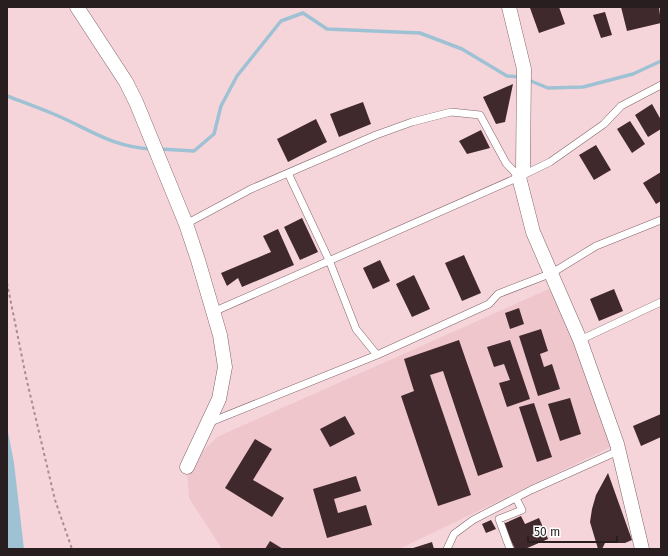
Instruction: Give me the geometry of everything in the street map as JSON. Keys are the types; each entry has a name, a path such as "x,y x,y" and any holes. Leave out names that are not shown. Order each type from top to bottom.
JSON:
{"street":[{"path":"77,7 126,82 136,102 186,224 220,335 225,367 218,399 187,467"},
{"path":"509,7 524,68 523,168 519,177 533,232 580,340 617,444 642,549"}],"lane":[{"path":"213,312 550,162 604,124 621,106 661,85"},
{"path":"186,224 251,189 376,135 412,122 451,112 480,115 506,163 519,177"},
{"path":"288,173 329,260 356,329 377,355"},
{"path":"207,424 377,355 489,304 498,294 552,273 596,246 661,220"},
{"path":"580,340 661,302"},
{"path":"447,549 454,534 473,520 516,498 618,452"},
{"path":"510,549 499,519 522,510 516,498"}],"path":[{"path":"7,284 26,377 55,500 72,549"}],"shaded area":[{"path":"558,285 617,444 399,549 222,549 189,498 187,467 217,437"}],"water":[{"path":"7,427 14,463 24,549 7,549"}],"building":[{"path":"559,7 565,24 539,33 530,8"},
{"path":"621,7 659,7 661,23 627,31"},
{"path":"605,12 612,35 601,38 593,15"},
{"path":"513,84 505,122 496,124 483,97"},
{"path":"363,102 371,124 339,137 330,114"},
{"path":"652,104 661,120 661,129 648,137 635,115"},
{"path":"316,119 327,142 288,162 277,139"},
{"path":"630,121 645,144 632,153 617,129"},
{"path":"481,130 490,148 467,154 459,141"},
{"path":"596,145 611,170 594,180 579,155"},
{"path":"661,172 661,201 656,204 643,183"},
{"path":"302,218 318,252 300,260 284,227"},
{"path":"278,229 294,265 242,287 238,278 227,286 221,273 271,252 263,236"},
{"path":"464,255 481,293 462,301 445,263"},
{"path":"380,260 390,281 373,289 363,268"},
{"path":"414,275 430,309 412,317 396,284"},
{"path":"614,289 623,311 599,321 590,299"},
{"path":"519,308 524,324 510,329 505,313"},
{"path":"541,329 548,351 540,354 544,367 552,364 560,389 538,396 519,336"},
{"path":"459,340 503,467 478,476 443,371 430,375 471,495 438,506 401,396 414,391 404,359"},
{"path":"510,340 530,399 507,407 499,383 510,380 504,364 494,367 487,347"},
{"path":"570,398 581,434 560,441 548,404"},
{"path":"534,403 552,457 537,462 519,407"},
{"path":"661,414 661,437 641,446 633,426"},
{"path":"345,416 355,434 330,447 320,429"},
{"path":"255,439 272,449 253,480 284,498 272,517 225,488"},
{"path":"608,473 632,540 625,543 605,543 602,549 598,549 590,522 596,495"},
{"path":"356,476 361,491 334,499 338,513 366,505 372,525 327,538 313,489"},
{"path":"521,516 525,524 539,518 548,539 525,549 515,549 503,524"},
{"path":"491,520 496,529 486,533 482,524"},
{"path":"270,541 283,549 265,549"},
{"path":"432,542 434,549 410,549"}],"waterway":[{"path":"160,149 194,151 214,134 221,106 237,76 281,21 303,13 327,29 420,33 462,49 507,76 521,77"},
{"path":"526,79 548,88 583,87 633,74 661,61"},
{"path":"7,96 38,107 102,137 137,148 151,149"}]}
